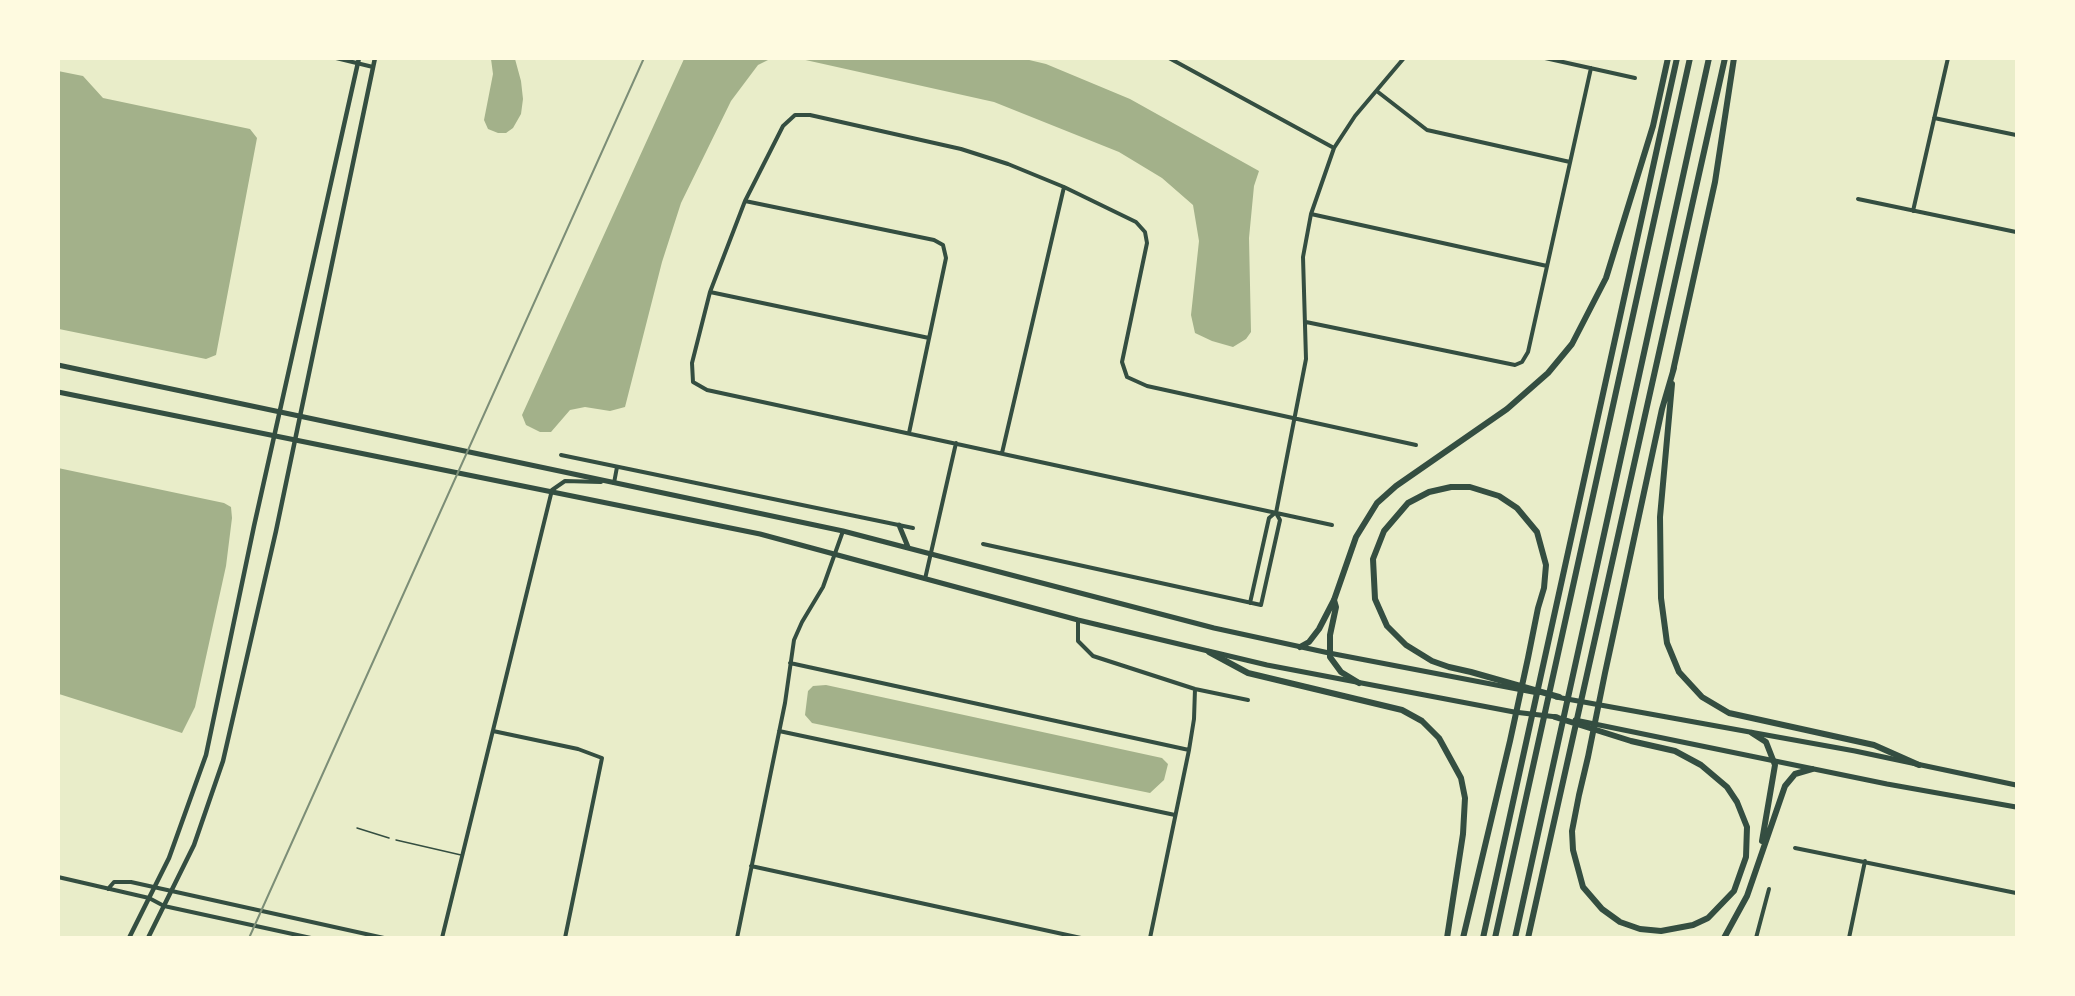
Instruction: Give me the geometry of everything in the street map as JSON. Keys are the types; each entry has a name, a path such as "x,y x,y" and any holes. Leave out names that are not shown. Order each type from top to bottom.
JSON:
{"highway":[{"path":"1300,647 1316,634 1334,600 1356,537 1377,503 1396,486 1507,410 1534,387 1560,359 1582,327 1606,278 1653,126 1668,58"},
{"path":"1483,938 1677,58"},
{"path":"1495,938 1690,58"},
{"path":"1515,938 1709,58"},
{"path":"1528,938 1725,58"},
{"path":"1556,717 1683,754 1701,765 1727,787 1737,802 1747,827 1746,857 1734,891 1708,918 1670,931 1651,931 1616,920 1589,896 1576,870 1572,831 1588,757 1605,673 1662,409 1674,368 1714,182 1734,58"},
{"path":"1674,368 1660,517 1661,607 1667,643 1679,672 1702,697 1729,713 1874,745 1919,765"},
{"path":"1463,938 1510,741 1528,658 1546,571 1540,540 1532,524 1509,502 1490,492 1470,487 1440,489 1408,503 1384,531 1373,559 1373,588 1378,609 1387,626 1406,645 1432,661 1560,697"},
{"path":"1334,600 1336,607 1329,653 1338,670 1359,683"},
{"path":"1209,652 1248,673 1402,710 1422,721 1439,738 1461,778 1465,798 1463,834 1447,938"},
{"path":"1752,733 1766,742 1774,761 1775,770 1761,850"},
{"path":"1724,938 1747,896 1761,850 1788,781 1798,772 1812,769"}],"main road":[{"path":"58,365 843,531 1169,617 1300,647 2016,785"},
{"path":"58,392 552,490 760,534 1078,620 1209,652 1359,683 1514,712 1556,717 1812,769 2016,807"},
{"path":"899,525 908,547"}],"street":[{"path":"336,58 359,61 373,67"},
{"path":"148,938 194,845 223,761 276,531 298,415 375,58"},
{"path":"1169,58 1334,148"},
{"path":"983,544 1261,605 1280,520 1276,513 1306,359 1304,257 1311,214 1334,148 1355,116 1378,92 1404,58"},
{"path":"1545,58 1635,78"},
{"path":"1913,211 1948,58"},
{"path":"129,938 190,805 206,755 274,436 359,61"},
{"path":"1306,322 1515,365 1522,362 1528,352 1591,68"},
{"path":"1378,92 1427,130 1570,162"},
{"path":"1332,525 707,390 693,381 692,363 710,292 745,201 783,126 795,115 810,115 961,149 1008,164 1065,187 1136,222 1145,232 1147,243 1122,362 1127,377 1147,386 1416,445"},
{"path":"1935,117 2016,135"},
{"path":"1002,453 1065,187"},
{"path":"1858,199 2016,232"},
{"path":"745,201 934,240 943,245 946,258 909,433"},
{"path":"1311,214 1547,266"},
{"path":"710,292 929,338"},
{"path":"925,579 956,443"},
{"path":"561,455 913,528"},
{"path":"614,483 617,467"},
{"path":"442,938 552,490 565,481 607,482"},
{"path":"1250,603 1269,518 1276,513"},
{"path":"737,938 797,631 823,587 843,531"},
{"path":"1078,620 1078,641 1093,656 1195,690 1248,700"},
{"path":"790,663 1189,750"},
{"path":"1149,938 1189,750 1195,690"},
{"path":"493,731 578,749 602,758 566,938"},
{"path":"779,731 1175,815"},
{"path":"1795,848 2016,893"},
{"path":"1849,938 1865,861"},
{"path":"751,866 1081,938"},
{"path":"58,877 149,898 164,906 311,938"},
{"path":"108,889 114,882 131,882 384,938"},
{"path":"1756,938 1769,889"}],"lane":[{"path":"357,828 389,838"},
{"path":"396,840 462,855"}],"shaded area":[{"path":"491,59 515,59 521,81 523,99 521,114 513,128 506,133 488,129 484,120 493,74"},
{"path":"684,59 770,59 758,65 731,101 681,203 662,262 625,407 610,411 585,407 570,410 551,432 540,432 526,425 522,415"},
{"path":"801,59 1025,59 1046,64 1130,99 1259,171 1254,186 1249,238 1251,332 1246,339 1233,347 1195,333 1191,315 1199,241 1193,205 1162,178 1119,152 994,102"},
{"path":"58,71 83,76 103,98 250,129 257,138 216,355 206,359 59,329"},
{"path":"58,468 224,503 231,507 232,518 226,566 195,707 182,733 59,694"},
{"path":"826,685 1162,758 1168,764 1164,780 1150,793 812,723 805,715 808,691 813,686"}],"railway":[{"path":"249,938 644,58"}]}
